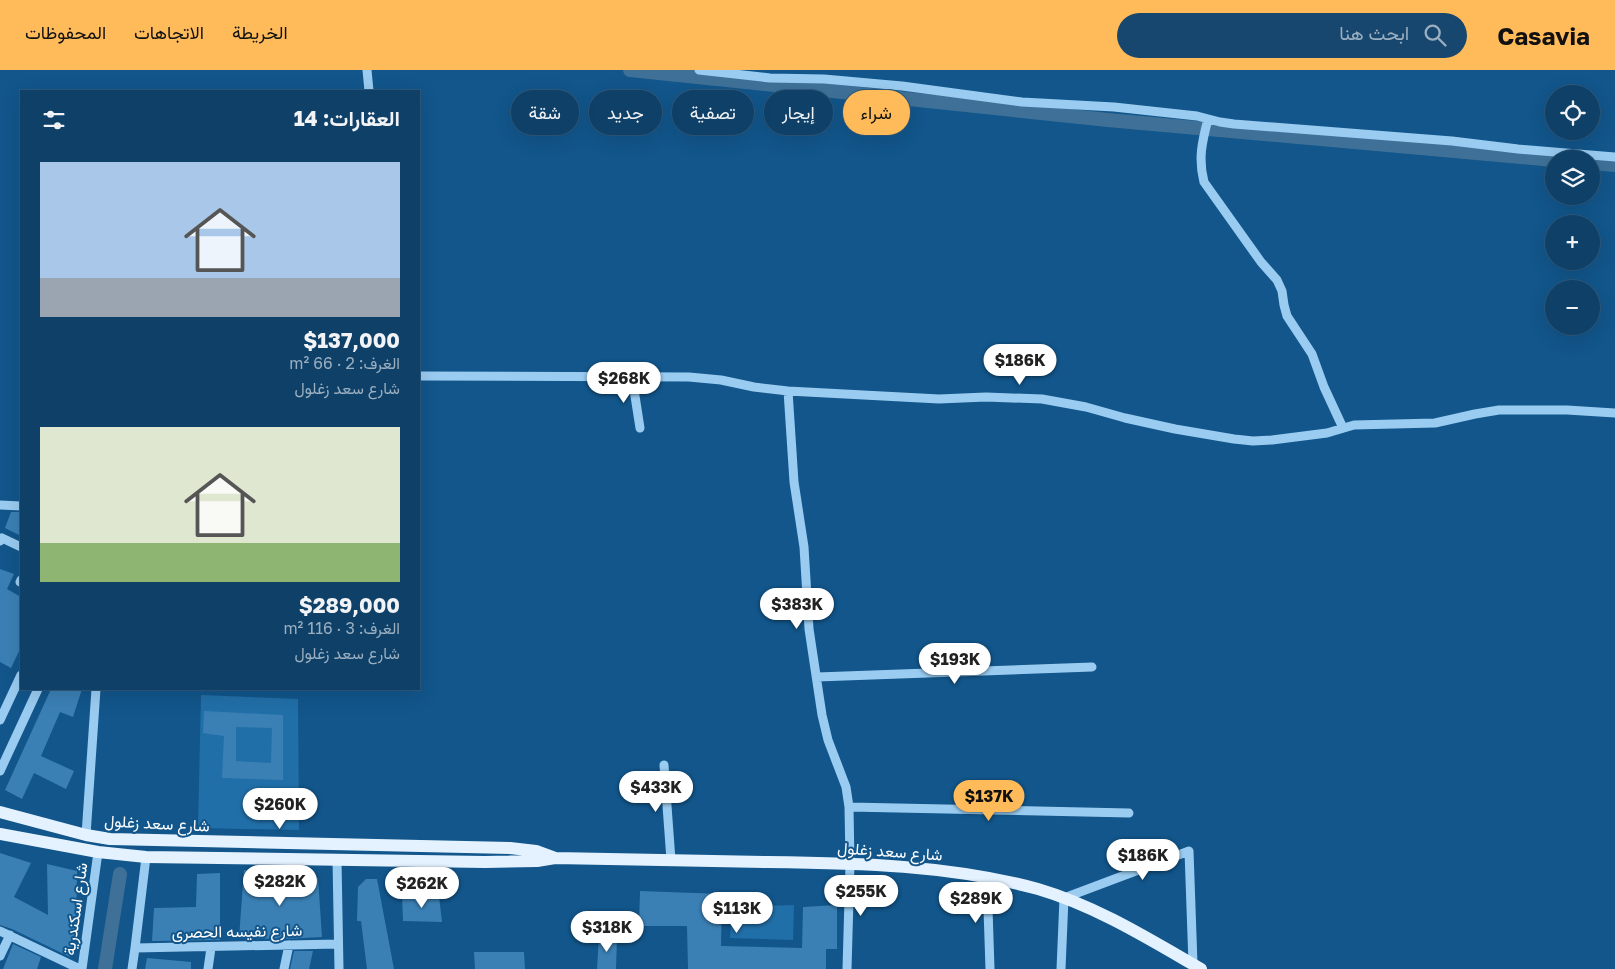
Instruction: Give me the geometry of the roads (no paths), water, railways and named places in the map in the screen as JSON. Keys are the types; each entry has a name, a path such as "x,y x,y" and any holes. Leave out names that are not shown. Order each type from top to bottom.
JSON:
{"main road":[{"name":"شارع سعد زغلول","path":"0,812 86,835 110,839 510,848 536,851 555,858"},
{"name":"شارع سعد زغلول","path":"0,834 98,852 146,857 519,862 555,858 671,860 850,864 950,871 1038,889 1064,898 1113,919 1197,967"}],"street":[{"path":"367,70 369,90"},
{"path":"699,70 770,78 824,79 902,86 1022,102 1114,107 1196,116 1208,121 1234,124 1615,157"},
{"path":"1208,121 1200,153 1200,168 1204,182 1261,262 1277,280 1282,290 1287,316 1312,354 1343,428"},
{"path":"420,376 709,378 754,387 788,391 939,399 994,397 1042,400 1078,405 1175,429 1253,441 1316,435 1354,425 1435,423 1499,410 1567,410 1615,413"},
{"path":"632,377 640,428"},
{"path":"788,391 794,482 804,547 808,621 822,715 828,740 846,787 850,807 847,969"},
{"path":"0,505 20,506"},
{"path":"0,541 2,538 20,547"},
{"path":"817,677 1092,668"},
{"path":"0,720 20,677"},
{"path":"0,771 2,761 38,690"},
{"path":"86,835 96,690"},
{"path":"664,765 671,860"},
{"path":"850,807 1129,813"},
{"path":"1061,969 1064,898 1189,851 1197,967"},
{"name":"شارع اسكندرية","path":"81,969 98,852"},
{"path":"132,969 146,857"},
{"path":"337,860 339,969"},
{"path":"986,878 990,969"},
{"path":"0,931 81,969"},
{"path":"0,956 10,935"},
{"name":"شارع نفيسه الحصرى","path":"135,948 338,944"},
{"path":"284,969 289,945"},
{"path":"208,969 211,948"}],"waterway":[{"path":"630,70 1108,120 1545,159"},
{"path":"1600,164 1615,165"},
{"path":"105,969 120,874"}]}
